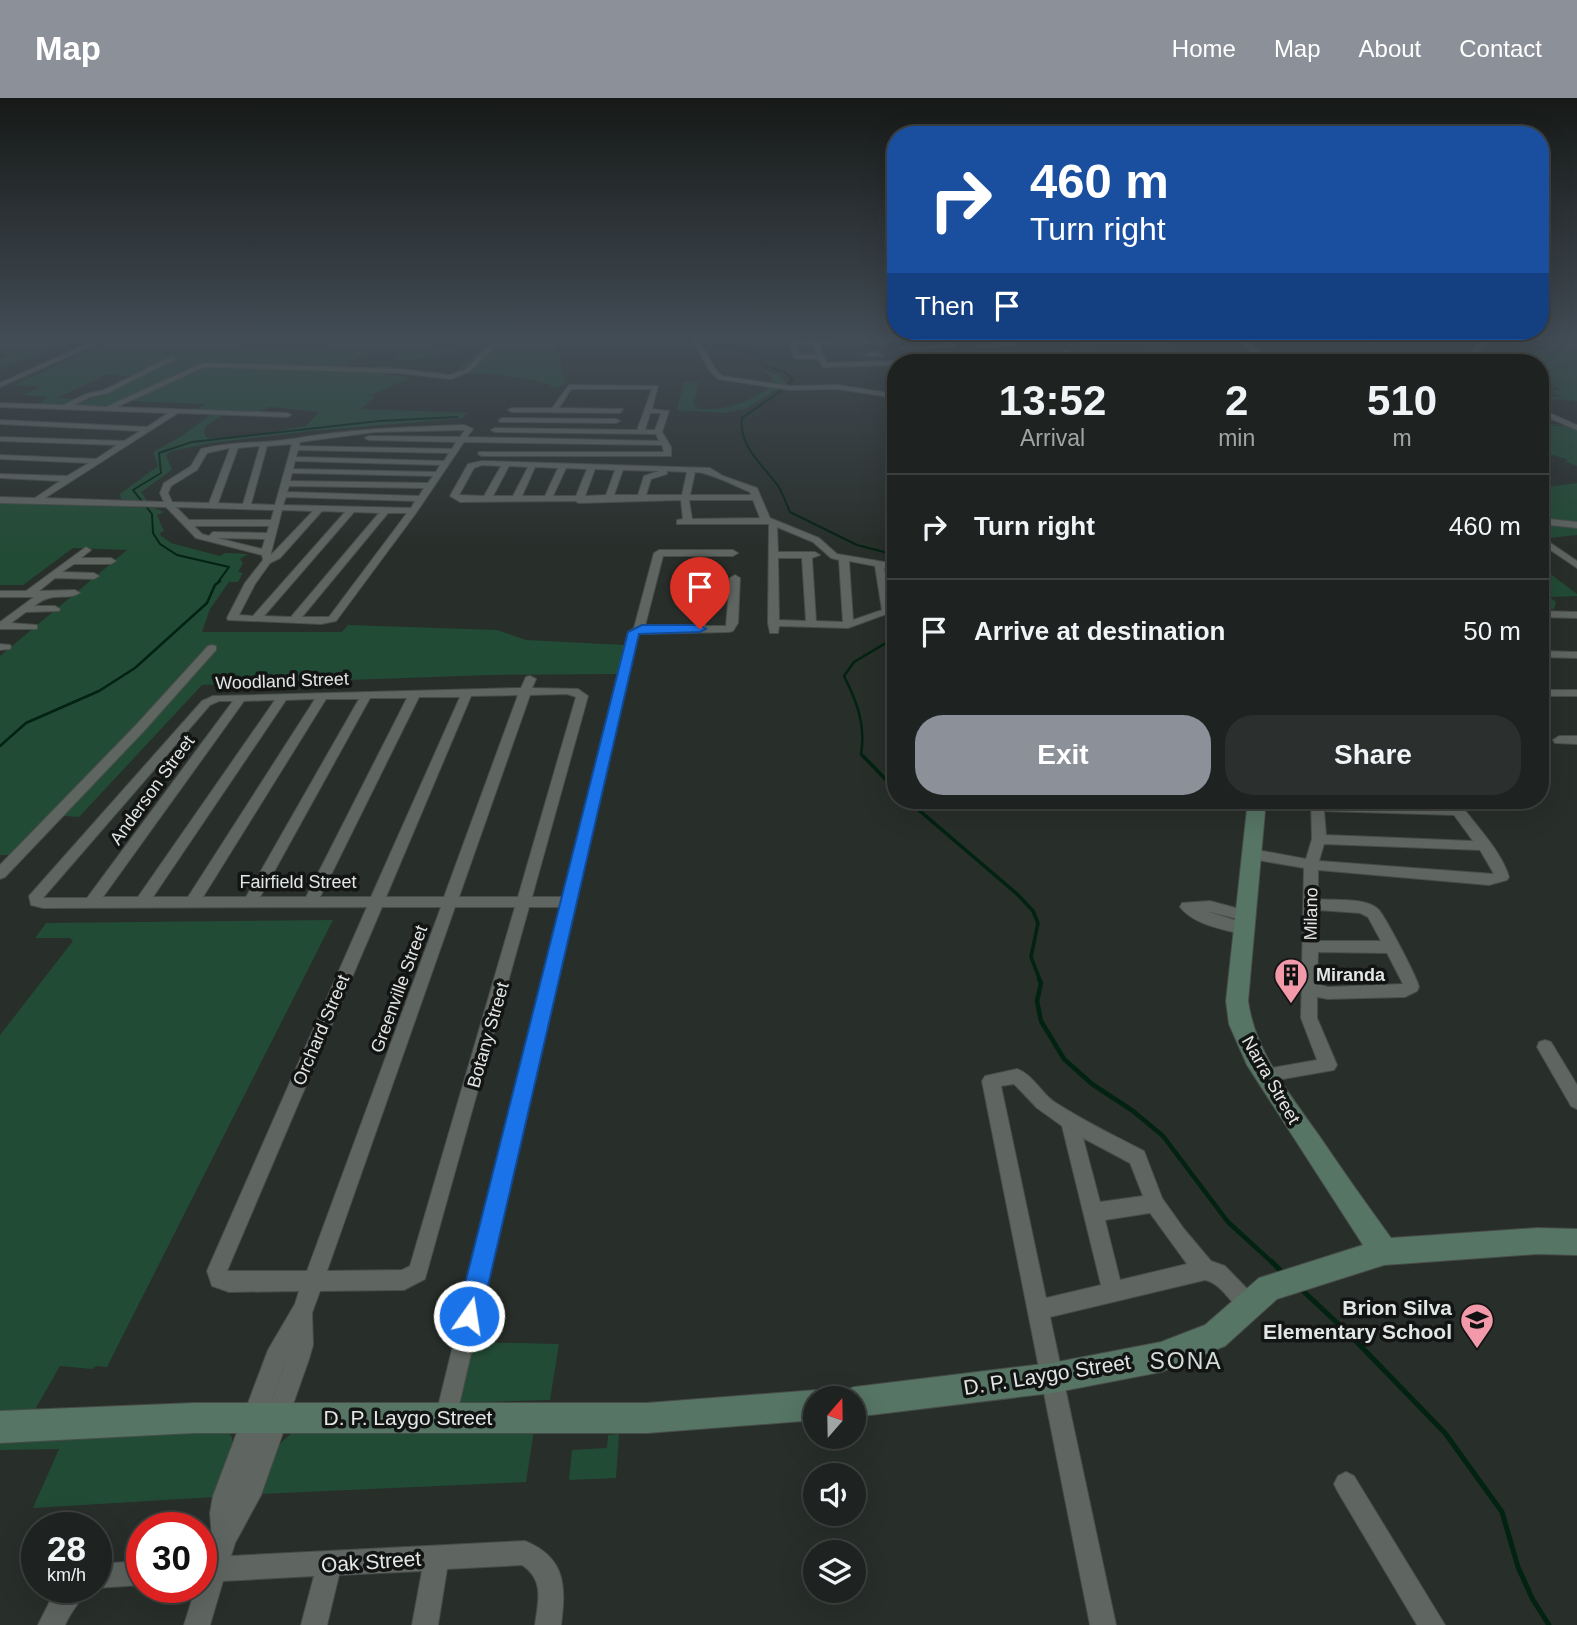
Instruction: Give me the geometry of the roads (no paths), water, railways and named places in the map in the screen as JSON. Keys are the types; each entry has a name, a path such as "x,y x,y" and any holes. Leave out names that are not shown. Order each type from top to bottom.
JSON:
{"main road":[{"name":"Narra Street","path":"1256,809 1237,1012 1245,1038 1266,1075 1384,1252"},
{"name":"D. P. Laygo Street","path":"866,1401 1052,1378 1161,1357 1215,1336 1260,1297 1301,1277 1384,1252 1537,1241 1577,1242"},
{"name":"D. P. Laygo Street","path":"0,1427 135,1419 266,1417 647,1418 803,1406"}],"street":[{"path":"0,416 19,407"},
{"path":"48,407 287,415"},
{"path":"523,407 512,410 502,420 480,454 661,456 669,453 658,432 664,411 648,411"},
{"path":"612,432 621,407"},
{"path":"640,432 649,407"},
{"path":"512,410 620,411"},
{"path":"44,502 39,498 175,412"},
{"path":"1549,415 1577,428"},
{"path":"502,420 616,421"},
{"path":"0,422 149,429"},
{"path":"469,427 462,440 444,469 334,617 326,621 235,619 231,616 267,557 296,444 304,438 390,428 469,427"},
{"path":"495,430 658,432"},
{"path":"322,436 665,443"},
{"path":"2,441 124,443"},
{"path":"246,508 264,444"},
{"path":"319,509 277,556 267,557 202,537 170,506 164,496 166,487 194,468 201,453 216,448 296,444 454,451"},
{"path":"212,507 235,446"},
{"path":"0,457 97,461"},
{"path":"292,459 444,469"},
{"path":"757,497 579,500 455,498 466,470 482,463 707,470 720,478 754,490 770,522 773,628 811,624 848,625 887,612 879,564"},
{"path":"487,499 506,464"},
{"path":"516,499 532,466"},
{"path":"547,499 562,467"},
{"path":"579,500 592,467"},
{"path":"609,499 620,468"},
{"path":"289,471 444,469"},
{"path":"641,499 647,478 660,475 667,469"},
{"path":"691,471 685,499 684,522 770,522 816,540 839,556 848,625"},
{"path":"0,476 69,478"},
{"path":"719,521 723,498 720,478"},
{"path":"286,483 430,486"},
{"path":"658,499 660,488"},
{"path":"283,495 421,499"},
{"path":"0,500 413,511"},
{"path":"256,620 351,510"},
{"path":"294,620 384,511"},
{"path":"1549,522 1577,525"},
{"path":"186,523 275,523"},
{"path":"202,537 271,536"},
{"path":"1549,545 1577,565"},
{"path":"29,593 86,550"},
{"path":"446,1419 636,632 659,553 733,553"},
{"path":"773,555 839,556 887,565"},
{"path":"807,555 811,624"},
{"path":"72,561 98,561 111,556"},
{"path":"53,575 94,576"},
{"path":"636,632 732,627 735,578"},
{"path":"700,629 704,580"},
{"path":"0,626 45,593"},
{"path":"0,601 5,594 75,593"},
{"path":"24,609 55,610"},
{"path":"1549,614 1577,615"},
{"path":"0,626 33,627"},
{"path":"0,874 113,757 212,648"},
{"path":"1549,654 1577,655"},
{"name":"Woodland Street","path":"36,901 36,896 206,703 217,698 467,695 528,686 581,693"},
{"name":"Greenville Street","path":"217,1552 224,1538 223,1504 302,1345 303,1310 528,686"},
{"name":"Botany Street","path":"313,1281 404,1280 418,1272 525,902 581,693"},
{"path":"1549,693 1577,693"},
{"path":"311,901 414,695"},
{"name":"Orchard Street","path":"313,1281 229,1282 217,1276 467,695"},
{"path":"250,902 366,696"},
{"path":"193,901 322,697"},
{"path":"142,902 282,698"},
{"name":"Anderson Street","path":"92,902 240,699"},
{"path":"1559,740 1577,740"},
{"path":"1317,809 1319,839 1485,846"},
{"path":"1252,855 1311,865 1498,879 1502,877 1485,846 1458,809"},
{"name":"Milano","path":"1266,1075 1328,1065 1309,1018 1311,865 1319,839"},
{"name":"Fairfield Street","path":"36,901 561,902"},
{"path":"1310,989 1328,993 1405,991 1411,987 1392,947 1370,911 1311,904"},
{"path":"1310,945 1327,948 1392,947"},
{"path":"1545,1047 1577,1101"},
{"path":"1104,1625 991,1081 1017,1076 1043,1103 1070,1122 1137,1157 1155,1203 1177,1236 1205,1270"},
{"path":"1070,1122 1113,1291"},
{"path":"1094,1212 1155,1203"},
{"path":"1038,1310 1205,1270 1218,1273 1260,1297"},
{"path":"1346,1485 1432,1625"},
{"name":"Oak Street","path":"217,1570 526,1553 549,1571 552,1589 548,1625"},
{"path":"425,1625 437,1558"},
{"path":"314,1625 329,1565"},
{"path":"51,1625 62,1603"},
{"name":"Greenville Street","path":"197,1625 201,1603"}],"waterway":[{"path":"758,407 742,418 744,437 759,463 778,486 790,512 857,545 887,553"},
{"path":"218,582 229,567 177,555 160,544 153,533 152,514 133,490 161,473 159,453 192,442 379,421 457,417"},
{"path":"0,746 26,723 99,691 135,668 207,603 215,585 220,581"},
{"path":"863,756 859,714 844,676 854,662 887,642"},
{"path":"863,756 887,781"},
{"path":"918,809 1017,894 1033,911 1038,923 1031,957 1040,980"},
{"path":"1039,979 1041,983 1037,1001 1041,1021 1064,1059 1092,1084 1133,1111 1163,1136 1228,1222 1274,1264"},
{"path":"1274,1264 1282,1272"},
{"path":"1301,1289 1350,1335 1445,1433 1502,1512 1518,1567 1533,1600 1549,1625"}],"place":[{"name":"Miranda","path":"1291,1005"},
{"name":"Brion Silva Elementary School","path":"1477,1350"}],"district":[{"name":"SONA","path":"1186,1361"}]}
